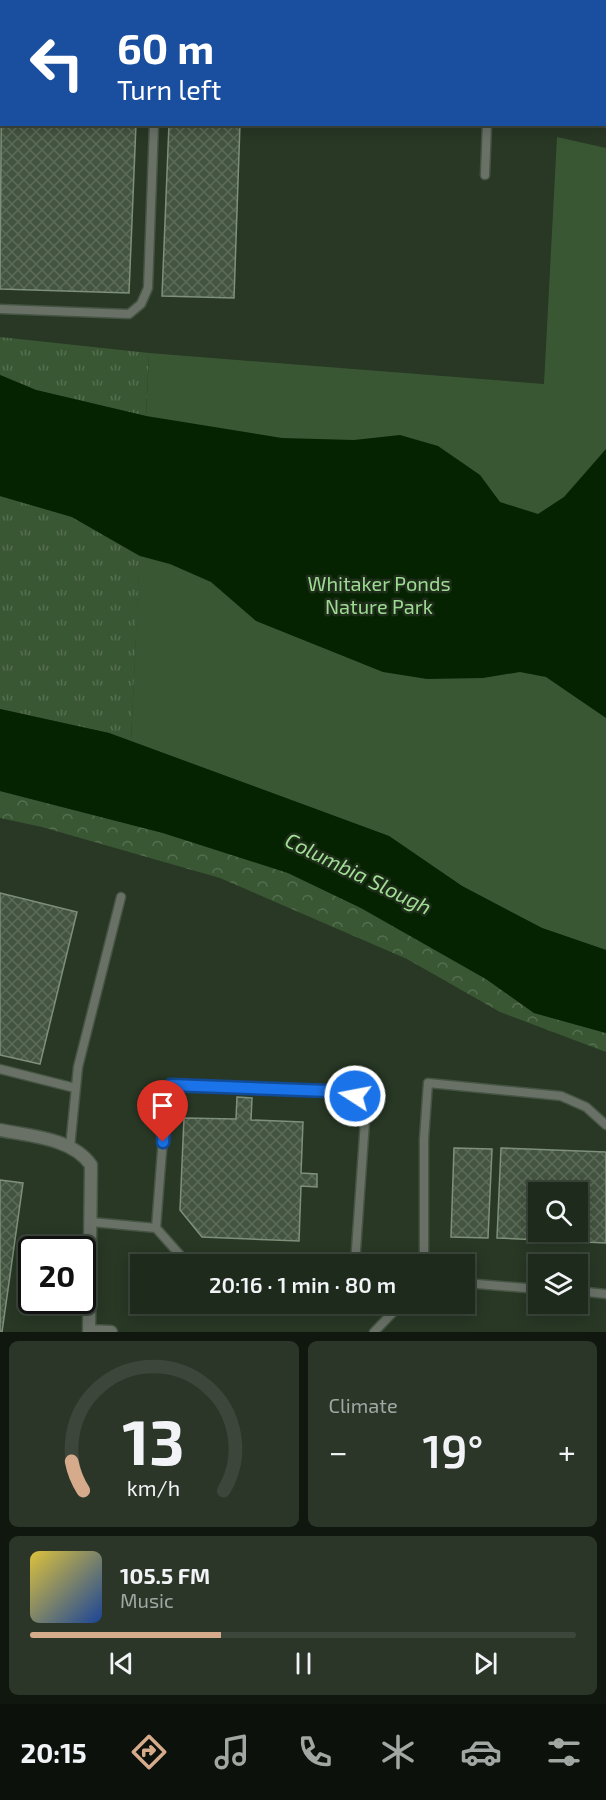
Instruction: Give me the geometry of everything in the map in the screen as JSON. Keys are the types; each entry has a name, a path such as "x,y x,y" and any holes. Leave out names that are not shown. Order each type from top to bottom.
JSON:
{"street":[{"path":"0,1130 51,1140 70,1147 84,1154 91,1165 88,1332 111,1332"}],"lane":[{"path":"0,309 129,314 141,304 148,288 154,126"},
{"path":"485,175 487,126"},
{"path":"70,1147 75,1088 121,897"},
{"path":"0,1069 75,1088"},
{"path":"424,1254 424,1139 428,1083 561,1096 586,1107 606,1125"},
{"path":"156,1228 166,1099 171,1085 329,1091 355,1096 365,1121 356,1254"},
{"path":"91,1222 156,1228 179,1254"},
{"path":"475,1284 528,1287"},
{"path":"588,1293 606,1294"},
{"path":"374,1332 391,1314"}],"green space":[{"name":"Whitaker Ponds Nature Park","path":"557,137 606,148 606,950 542,928 462,886 389,836 131,741 149,353 544,384"},
{"path":"0,337 149,353 146,416 36,390 0,375"},
{"path":"0,496 72,517 140,556 131,741 109,733 0,709"},
{"path":"0,791 163,833 288,873 361,908 486,979 534,1013 606,1033 606,1052 500,1012 407,959 220,878 42,827 0,818"}],"water":[{"path":"0,375 36,390 146,416 282,438 354,440 400,435 438,446 480,475 500,502 538,514 564,497 606,449 606,718 546,677 520,672 483,678 427,679 383,672 256,621 211,582 170,564 140,556 72,517 0,496"},
{"name":"Columbia Slough","path":"0,709 109,733 389,836 462,886 542,928 606,950 606,1033 534,1013 486,979 361,908 288,873 163,833 0,791"}],"building":[{"path":"1,126 136,126 129,293 0,289"},
{"path":"169,126 240,126 234,298 162,296"},
{"path":"0,893 77,912 40,1064 0,1055"},
{"path":"237,1097 252,1098 251,1120 303,1122 301,1173 317,1174 317,1187 301,1186 299,1241 202,1237 180,1210 184,1118 236,1119"},
{"path":"454,1148 492,1149 488,1238 451,1237"},
{"path":"501,1148 606,1152 606,1243 584,1242 588,1242 588,1182 528,1182 528,1239 497,1238"},
{"path":"0,1180 23,1183 2,1332 0,1332"}],"route":[{"path":"163,1142 166,1099 171,1085 329,1091 355,1096"}]}
